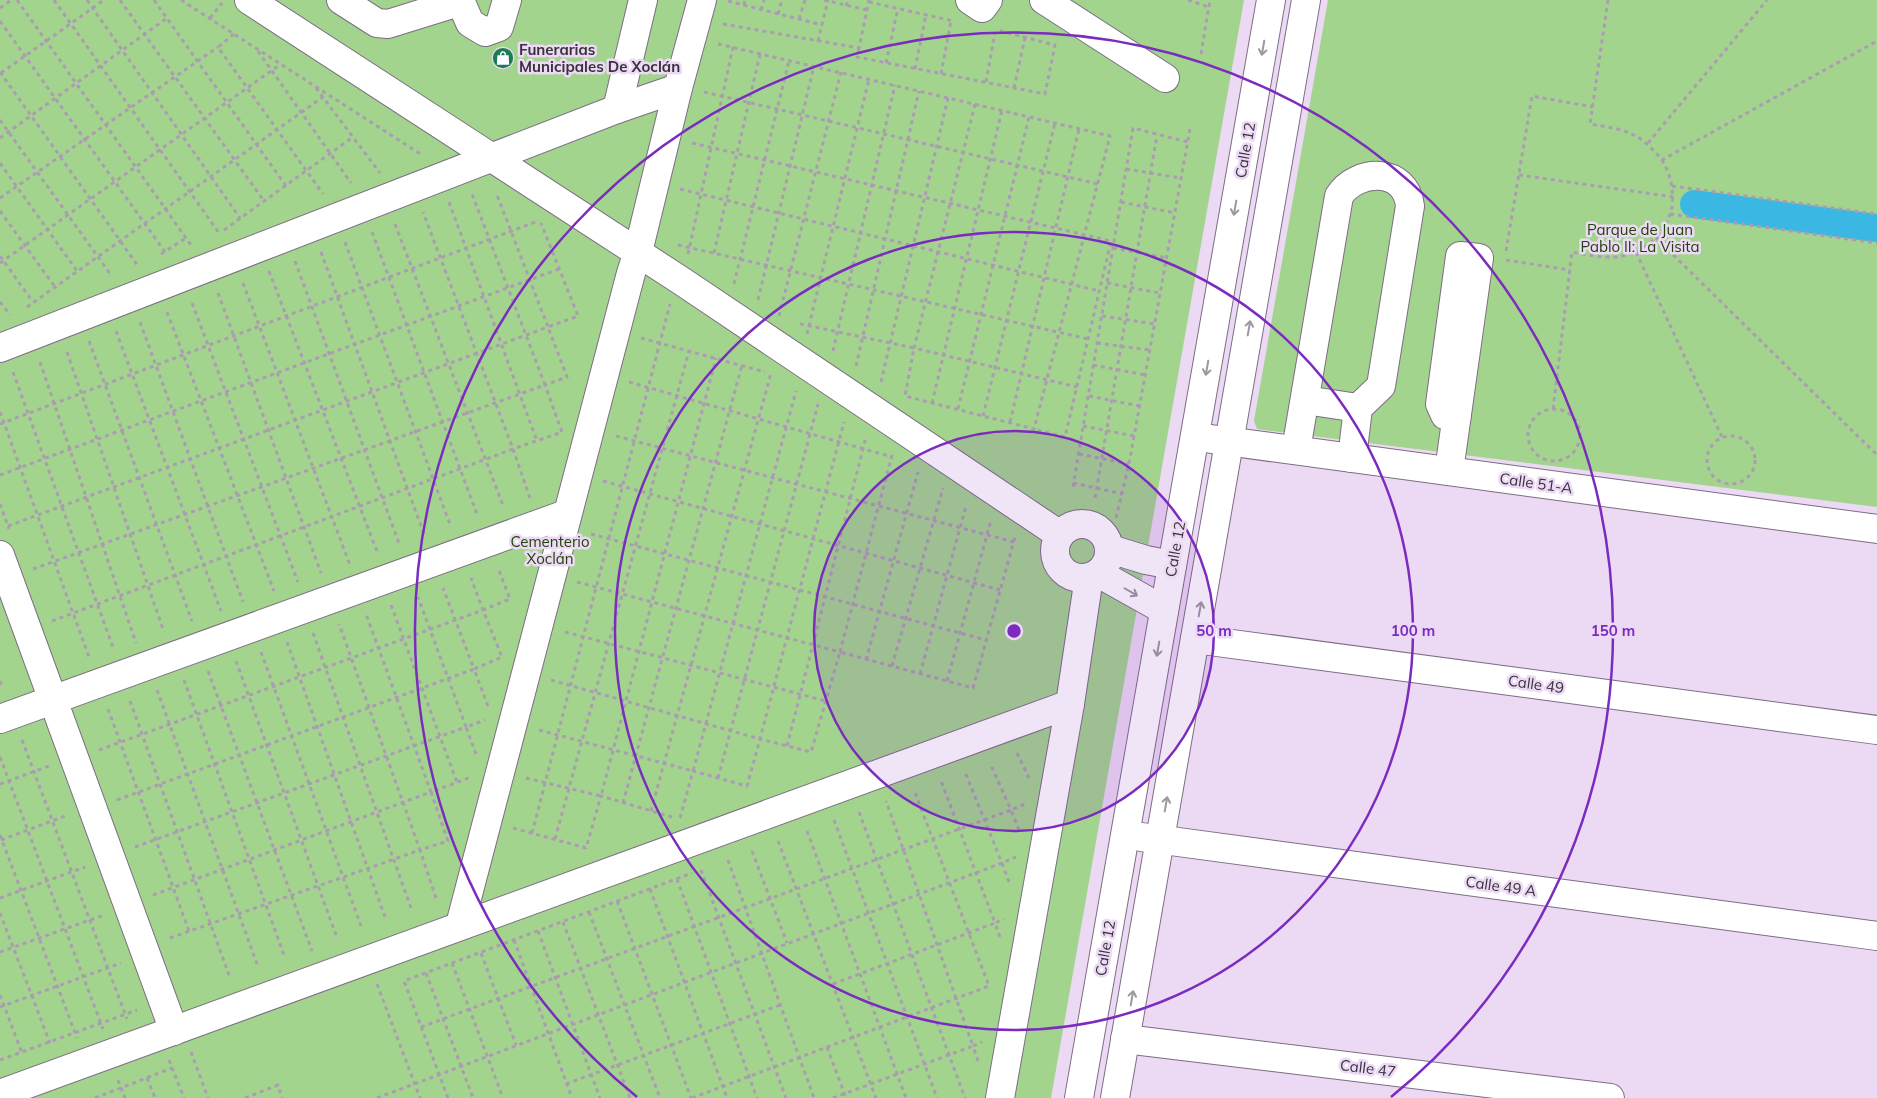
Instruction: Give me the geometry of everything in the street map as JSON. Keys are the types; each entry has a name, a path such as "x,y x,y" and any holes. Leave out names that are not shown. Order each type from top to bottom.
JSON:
{"street":[{"path":"249,0 490,158 638,252 1060,535"},
{"path":"341,0 377,23 388,24 460,1 470,23 485,32 499,28 507,0"},
{"path":"618,109 643,0"},
{"path":"1044,0 1165,78"},
{"name":"Calle 12","path":"1079,1098 1271,0"},
{"path":"1115,1098 1306,0"},
{"path":"965,12 982,8 989,13"},
{"path":"460,925 575,523 631,273 688,89 708,11"},
{"path":"6,359 490,158 618,109 688,89"},
{"path":"1296,450 1339,196 1346,186 1356,180 1381,176 1402,185 1409,194 1410,206 1381,386 1358,408 1352,458"},
{"path":"1449,471 1457,416 1479,258 1460,256 1440,404 1446,415 1457,416"},
{"path":"1305,400 1358,408"},
{"name":"Calle 51-A","path":"1195,436 1877,529"},
{"path":"10,727 52,700 575,523"},
{"path":"1000,1098 1070,704 1099,566 1104,534 1090,525 1074,525 1060,535 1056,543 1058,562 1071,575 1099,566 1146,560 1172,565"},
{"path":"6,545 52,700 178,1029"},
{"path":"1099,566 1164,610"},
{"name":"Calle 49","path":"1195,639 1877,730"},
{"path":"0,1094 1070,704"},
{"name":"Calle 49 A","path":"1125,834 1160,841 1877,936"},
{"name":"Calle 47","path":"1125,1039 1610,1098"}],"path":[{"path":"0,8 11,0"},
{"path":"17,0 190,244 195,246"},
{"path":"54,0 220,234"},
{"path":"87,0 240,218"},
{"path":"104,0 0,73 140,268"},
{"path":"120,0 264,201"},
{"path":"154,0 286,186"},
{"path":"181,0 424,156"},
{"path":"210,18 224,0"},
{"path":"723,0 822,25"},
{"path":"744,5 745,0"},
{"path":"761,10 764,0"},
{"path":"778,14 782,0"},
{"path":"799,19 805,0"},
{"path":"818,41 826,0 867,10"},
{"path":"846,6 848,0"},
{"path":"1188,0 1209,7"},
{"path":"1201,54 1210,0"},
{"path":"1553,408 1572,252 1620,256 1642,250 1656,238 1669,220 1674,197 1671,175 1648,142 1618,128 1590,124 1608,0"},
{"path":"1648,142 1768,0"},
{"path":"965,12 951,21 869,1 857,58 1045,94 1055,45 986,30"},
{"path":"886,63 898,8"},
{"path":"708,11 818,41 859,48"},
{"path":"989,13 1002,33"},
{"path":"914,68 926,15"},
{"path":"0,138 167,18"},
{"path":"0,21 165,252"},
{"path":"941,74 951,21"},
{"path":"986,82 995,32"},
{"path":"0,198 234,34"},
{"path":"1014,88 1025,38"},
{"path":"1662,160 1877,41"},
{"path":"710,42 1110,136 1034,429"},
{"path":"218,47 329,202"},
{"path":"686,260 733,47"},
{"path":"256,48 354,187"},
{"path":"714,252 760,54"},
{"path":"733,290 789,60"},
{"path":"2,262 280,64"},
{"path":"756,305 814,66"},
{"path":"786,321 778,319 841,72"},
{"path":"806,337 868,79"},
{"path":"832,354 895,85"},
{"path":"314,86 384,178"},
{"path":"688,89 1098,184"},
{"path":"855,369 919,91"},
{"path":"1503,269 1532,96 1593,107"},
{"path":"26,307 324,97"},
{"path":"880,385 948,98"},
{"path":"684,142 844,178 896,190 950,203 978,210 1110,240 1065,437 905,396 914,348 926,302 950,203 962,152 975,104"},
{"path":"932,402 1002,110"},
{"path":"958,409 1029,116"},
{"path":"0,120 112,277"},
{"path":"983,416 1055,123"},
{"path":"1010,422 1079,128"},
{"path":"1123,494 1073,485 1133,128 1188,142"},
{"path":"1116,518 1123,494 1146,376 1190,129"},
{"path":"1094,498 1156,135"},
{"path":"213,238 353,137"},
{"path":"0,163 77,271"},
{"path":"1126,169 1181,178"},
{"path":"371,177 380,172"},
{"path":"1519,174 1674,197"},
{"path":"1672,186 1877,214"},
{"path":"672,187 1099,291"},
{"path":"44,624 562,432 470,190"},
{"path":"25,572 567,377 495,190"},
{"path":"447,198 537,441"},
{"path":"1121,202 1175,213"},
{"path":"422,208 530,498 521,502"},
{"path":"0,211 55,287"},
{"path":"1670,214 1877,243"},
{"path":"393,218 504,508"},
{"path":"2,423 441,259 545,218"},
{"path":"8,526 578,316 539,220"},
{"path":"370,227 478,518"},
{"path":"344,237 451,528"},
{"path":"1656,238 1877,455"},
{"path":"673,244 1088,339"},
{"path":"319,246 426,538"},
{"path":"1113,248 1167,258"},
{"path":"1636,252 1722,437"},
{"path":"0,256 2,262 33,302"},
{"path":"293,256 401,547"},
{"path":"1505,260 1570,270"},
{"path":"268,266 379,555"},
{"path":"0,475 559,269"},
{"path":"240,276 350,565"},
{"path":"1107,283 1160,293"},
{"path":"215,285 322,576"},
{"path":"189,295 299,585"},
{"path":"532,833 671,299"},
{"path":"0,302 12,318"},
{"path":"164,304 275,594"},
{"path":"6,322 19,312"},
{"path":"137,314 244,605"},
{"path":"1102,316 1155,324"},
{"path":"794,322 914,348 1077,388"},
{"path":"113,323 222,614"},
{"path":"86,333 193,624 200,622"},
{"path":"635,346 638,337 771,373"},
{"path":"1097,343 1150,350"},
{"path":"66,350 165,635 158,638"},
{"path":"555,839 689,351"},
{"path":"505,825 586,848 716,358"},
{"path":"6,359 28,413 115,653 122,651"},
{"path":"40,360 136,646"},
{"path":"624,803 742,365"},
{"path":"1093,365 1146,376"},
{"path":"651,811 773,367"},
{"path":"626,381 892,457"},
{"path":"519,776 601,796 679,819 798,383"},
{"path":"1088,396 1140,406"},
{"path":"718,778 820,398"},
{"path":"1553,408 1562,410 1575,420 1580,436 1574,452 1567,458 1551,462 1535,454 1527,438 1531,421 1544,410 1553,408"},
{"path":"0,412 2,423 91,662"},
{"path":"532,728 747,786 846,415"},
{"path":"1083,426 1134,436"},
{"path":"787,746 868,429"},
{"path":"611,435 1014,542"},
{"path":"1730,435 1746,440 1755,453 1754,469 1743,481 1727,484 1713,477 1709,470 1707,454 1715,441 1722,437 1730,435"},
{"path":"545,678 811,752 840,652 893,452"},
{"path":"1078,454 1129,464"},
{"path":"866,660 920,464"},
{"path":"599,480 1000,590"},
{"path":"892,666 945,480"},
{"path":"0,504 8,526 6,545"},
{"path":"920,674 967,504"},
{"path":"495,511 512,505"},
{"path":"947,680 994,513"},
{"path":"469,521 487,514"},
{"path":"575,523 608,538 636,546 986,640"},
{"path":"443,531 460,524"},
{"path":"572,580 973,688 1016,536 1011,530"},
{"path":"417,541 434,534"},
{"path":"393,550 409,544"},
{"path":"369,558 386,552"},
{"path":"344,568 360,562"},
{"path":"92,753 510,599 497,563"},
{"path":"315,579 329,573"},
{"path":"110,803 502,657 470,573"},
{"path":"291,588 307,582"},
{"path":"442,583 490,710"},
{"path":"267,596 283,591"},
{"path":"416,593 479,763"},
{"path":"237,608 252,602"},
{"path":"390,602 457,782"},
{"path":"215,616 230,611"},
{"path":"162,941 448,841 365,611"},
{"path":"338,621 436,898"},
{"path":"312,630 411,908"},
{"path":"558,630 826,702"},
{"path":"286,640 385,917"},
{"path":"130,648 144,643"},
{"path":"260,649 362,926"},
{"path":"234,658 336,936"},
{"path":"207,668 309,945"},
{"path":"182,676 284,955"},
{"path":"0,681 3,688"},
{"path":"155,685 257,964"},
{"path":"128,695 229,975"},
{"path":"106,703 189,931"},
{"path":"127,850 493,718"},
{"path":"10,727 34,771 129,1025"},
{"path":"1008,756 1017,753 1030,780"},
{"path":"0,757 105,1034"},
{"path":"982,766 999,760"},
{"path":"421,1027 1011,810 990,763"},
{"path":"0,784 50,765"},
{"path":"957,775 974,769"},
{"path":"377,1098 1002,862 965,772"},
{"path":"146,898 474,775"},
{"path":"932,784 949,778"},
{"path":"833,984 996,924 942,781"},
{"path":"907,794 923,788"},
{"path":"617,901 692,1098 989,986 914,791"},
{"path":"877,805 893,799"},
{"path":"833,1098 845,1096 871,1084 973,1046 886,801"},
{"path":"850,815 868,808"},
{"path":"859,812 965,1098"},
{"path":"69,814 1,838 79,1044"},
{"path":"825,824 842,818"},
{"path":"834,820 937,1098"},
{"path":"800,833 816,827"},
{"path":"807,831 906,1098"},
{"path":"770,844 786,838"},
{"path":"778,841 876,1098"},
{"path":"744,854 761,848"},
{"path":"752,851 787,943"},
{"path":"719,863 736,857"},
{"path":"728,860 814,1098"},
{"path":"0,898 89,866"},
{"path":"448,1098 404,981 710,867"},
{"path":"701,870 786,1098"},
{"path":"677,879 757,1098"},
{"path":"650,889 727,1098"},
{"path":"589,912 660,1098"},
{"path":"0,913 51,1048"},
{"path":"0,952 107,913"},
{"path":"563,922 630,1098"},
{"path":"538,931 600,1098"},
{"path":"514,940 572,1098"},
{"path":"481,953 516,1045"},
{"path":"367,960 420,1098"},
{"path":"2,1006 125,962"},
{"path":"452,964 503,1098"},
{"path":"426,973 473,1098"},
{"path":"0,995 2,1006 24,1058"},
{"path":"566,1084 780,1005"},
{"path":"0,1060 143,1007"},
{"path":"178,1029 208,1098"},
{"path":"827,1047 845,1096"},
{"path":"97,1098 172,1068 184,1098"},
{"path":"147,1078 155,1098"},
{"path":"246,1098 278,1085 282,1098"}],"green space":[{"name":"Cementerio Xoclán","path":"0,0 1244,0 1051,1098 0,1098"},
{"name":"Parque de Juan Pablo II: La Visita","path":"1328,0 1877,0 1877,507 1257,429 1254,421"}],"waterway":[{"path":"1694,204 1877,228"}],"place":[{"name":"Funerarias Municipales De Xoclán","path":"503,58"}]}
